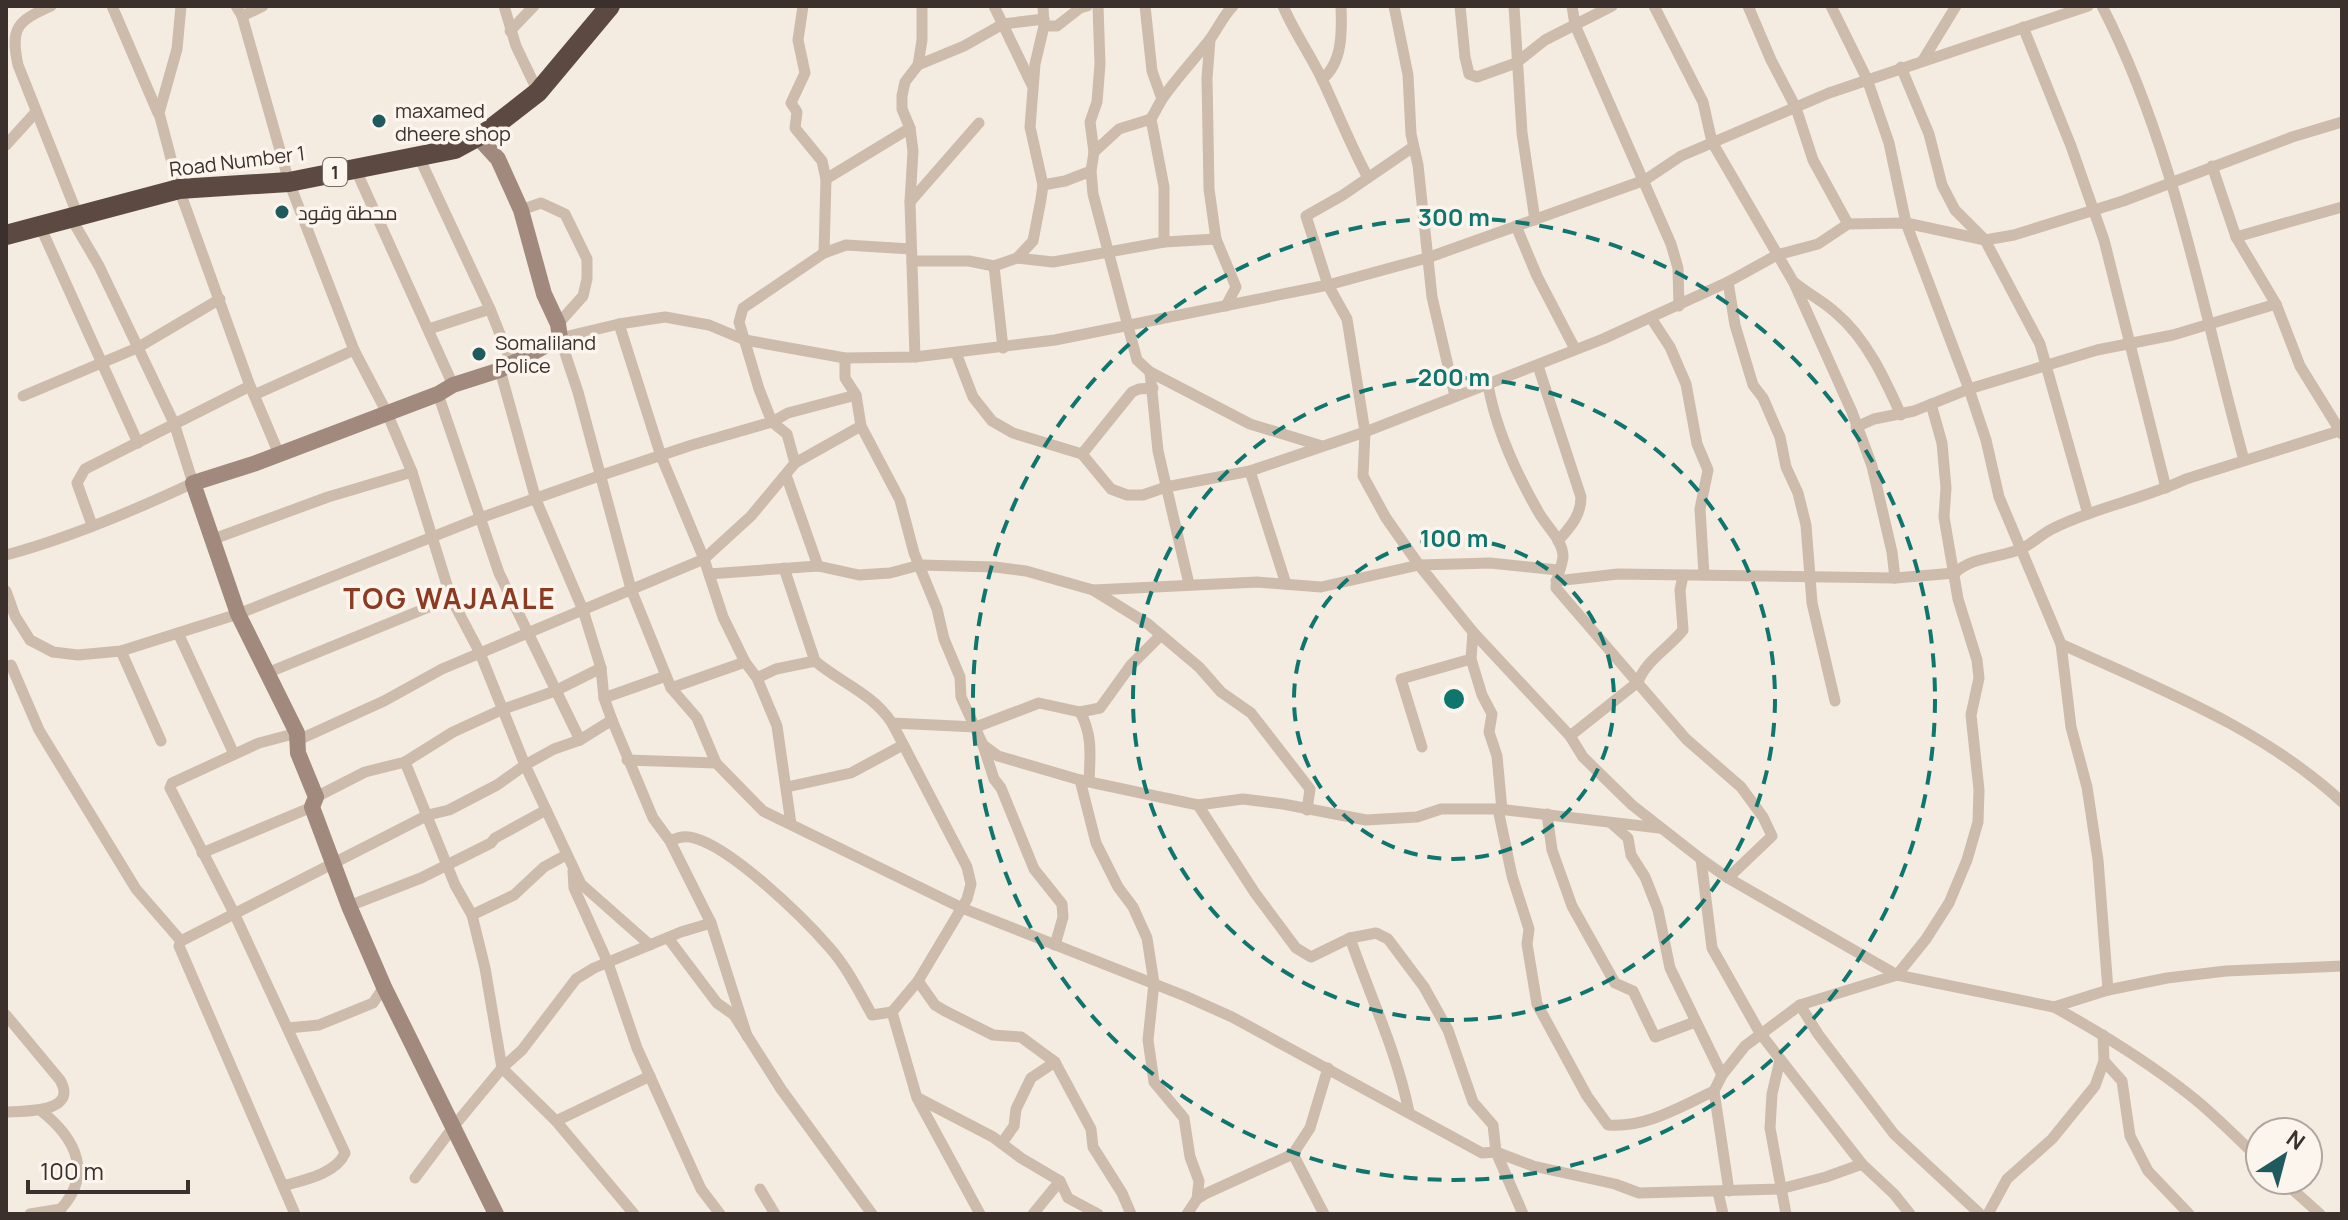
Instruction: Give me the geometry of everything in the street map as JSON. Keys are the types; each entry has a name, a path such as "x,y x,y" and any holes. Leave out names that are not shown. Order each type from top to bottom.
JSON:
{"highway":[{"name":"Road Number 1","path":"6,235 179,189 289,182 455,149 478,137 538,92 610,6"}],"street":[{"path":"51,6 25,17 18,25 15,39 18,65 74,217 174,423 238,614 297,737 332,863 349,906 384,987 496,1214"},
{"path":"112,6 159,113 179,189 252,390 279,454"},
{"path":"159,113 177,49 181,6"},
{"path":"263,6 239,11 289,182 354,350 387,413 412,472 451,598 480,653 525,765 581,884 650,945"},
{"path":"504,6 510,31 538,92"},
{"path":"510,31 534,6"},
{"path":"803,6 798,40 805,73 791,103 797,112 795,128 822,161 826,179 824,253"},
{"path":"915,357 910,202 913,151 910,128 902,109 902,96 905,82 918,65 922,6"},
{"path":"994,6 1033,87"},
{"path":"1017,258 1033,241 1043,185 1030,127 1035,64 1044,23 1043,6"},
{"path":"918,65 964,46 1003,24 1044,23 1057,26 1087,6"},
{"path":"1098,6 1100,64 1097,102 1090,122 1094,152 1091,171 1093,194 1137,360 1150,372 1250,424 1323,447"},
{"path":"1145,6 1152,71 1162,99"},
{"path":"1226,306 1236,287 1216,239 1209,176 1207,78 1210,40 1220,12 1233,6"},
{"path":"1283,6 1322,79 1342,129 1367,176"},
{"path":"1322,79 1330,73 1339,52 1341,6"},
{"path":"1394,6 1408,75 1413,147 1418,165 1432,297 1455,396"},
{"path":"1460,6 1469,74 1477,77 1516,63 1545,40 1612,6"},
{"path":"1514,6 1522,133 1535,220"},
{"path":"1572,6 1575,25 1645,180 1678,268 1679,306"},
{"path":"1654,6 1703,102 1712,142 1794,283 1852,412 1872,466 1895,578"},
{"path":"1748,6 1796,108 1813,160 1848,224"},
{"path":"1831,6 1867,79 1889,143 1906,223 1969,389 1986,440 1999,497 2061,644 2071,727 2087,787 2098,860 2108,990"},
{"path":"1923,60 1956,6"},
{"path":"559,331 665,317 679,318 709,325 745,340 845,358 915,357 1003,348 1128,327 1328,285 1427,258 1645,180 1681,156 1867,79 2088,6"},
{"path":"2102,6 2127,54 2156,127 2244,460"},
{"path":"2023,27 2071,146 2115,275 2166,488"},
{"path":"1164,242 1164,187 1151,119 1184,67 1210,40"},
{"path":"1901,67 1929,134 1942,185 1955,210 1985,240 2030,322 2047,365 2088,514"},
{"path":"6,145 36,112"},
{"path":"1094,152 1119,129 1151,119"},
{"path":"956,353 973,397 992,421 1013,433 1082,454 1111,489 1135,495 1250,471 1365,432 1538,366 1679,306 1777,255 1818,244 1848,224 1906,223 1985,240 2039,229 2342,122"},
{"path":"910,202 979,123"},
{"path":"826,179 910,128"},
{"path":"478,137 498,159 521,210 544,294 578,392 631,589 668,682 697,718 716,763 763,811 962,908 1232,1017 1482,1153 1496,1152 1533,1166 1615,1184 1639,1193 1780,1189 1862,1164"},
{"path":"1413,147 1343,195 1306,216 1328,285 1347,319 1365,432 1363,476 1386,518 1419,565 1473,632 1570,736 1583,757 1659,828 1728,878 1897,975 2054,1007 2103,1035 2193,1097 2244,1145"},
{"path":"419,157 490,309 536,500 583,610 601,668 604,698 612,720 653,818 670,841 711,923 747,1036"},
{"path":"1093,590 1257,582 1313,588 1419,565 1490,563 1557,576 1895,578 1955,573 1962,566 2022,548 2053,528 2088,514 2244,460 2340,433 2300,366 2276,304 2236,237 2212,166"},
{"path":"355,168 453,385"},
{"path":"1043,185 1091,171"},
{"path":"6,555 32,548 193,483 279,454 506,367 559,331 583,296 587,279 587,259 565,214 541,203 521,210"},
{"path":"2236,237 2342,207"},
{"path":"40,226 138,443"},
{"path":"1516,226 1537,276 1575,349"},
{"path":"795,463 787,434 772,422 739,322 743,308 824,253 846,245 994,266 1017,258 1053,262 1164,242 1216,239"},
{"path":"994,266 1003,348"},
{"path":"1728,282 1735,325 1753,385 1763,398 1780,437 1786,467 1798,493 1806,525 1812,603 1835,701"},
{"path":"1794,283 1839,315 1858,337 1889,386 1901,415"},
{"path":"23,396 137,348 220,299"},
{"path":"1856,427 2097,350 2173,335 2276,304"},
{"path":"429,329 490,309"},
{"path":"1651,318 1670,347 1686,384 1697,444 1708,470 1700,509 1704,575"},
{"path":"619,324 661,456 704,559 723,617 745,662 757,678 777,726 791,824"},
{"path":"92,525 77,483 81,473 174,423 354,350"},
{"path":"845,358 845,378 856,395 861,426 900,500 910,542 960,677 961,697 1034,869 1062,904 1063,917 1055,945"},
{"path":"1538,366 1581,497 1576,520 1558,541"},
{"path":"1150,372 1158,451 1189,584"},
{"path":"1488,385 1499,433 1540,515 1558,541 1563,559 1556,588 1686,739 1741,787 1763,817 1772,836 1728,878"},
{"path":"1082,454 1132,392 1153,388"},
{"path":"438,394 499,573 580,740"},
{"path":"6,591 15,616 30,640 53,652 78,655 121,651 238,614 480,518 599,476 772,422 788,413 856,395"},
{"path":"1723,1214 1714,1091 1722,1075 1745,1046 1800,1005 1897,975 1926,939 1949,903 1967,860 1978,822 1978,775 1971,715 1979,678 1977,660 1958,599 1944,517 1946,488 1942,443 1931,404"},
{"path":"283,1186 314,1177 341,1162 345,1153 234,913 170,788 172,783 259,743 297,737 384,701 442,669 704,559 725,542 795,463 861,426"},
{"path":"1250,471 1286,584"},
{"path":"211,540 328,497 412,472"},
{"path":"786,475 818,566"},
{"path":"709,574 818,566 859,575 890,573 920,565 995,567 1026,571 1093,590 1148,624 1199,667 1221,692 1251,713 1310,789 1307,810"},
{"path":"670,841 680,837 696,838 731,859 792,910 829,947 872,1015 892,1012 918,981 962,908 971,884 967,867 892,723 875,700 833,676 815,661 784,568"},
{"path":"1570,736 1638,682 1642,672 1672,645 1683,630 1680,590 1683,576"},
{"path":"267,673 451,598"},
{"path":"1473,632 1471,659 1482,695 1492,714 1489,732 1497,756 1500,809 1512,876 1529,929 1527,944 1537,1004 1587,1096 1608,1125 1630,1127 1667,1114 1714,1091"},
{"path":"178,633 234,754"},
{"path":"892,723 976,727 1039,703 1080,712 1100,708 1123,675 1161,635"},
{"path":"2061,644 2205,708 2285,756 2342,802"},
{"path":"121,651 161,741"},
{"path":"1422,747 1401,679 1471,659"},
{"path":"757,678 776,669 815,661"},
{"path":"604,698 745,662"},
{"path":"11,665 39,730 128,877 181,941"},
{"path":"202,853 314,802 365,772 405,762 453,732 501,710 555,691 601,668"},
{"path":"1080,712 1089,728 1084,781 1096,843 1147,938 1154,983 1148,1040 1154,1082 1184,1118 1190,1157 1199,1181 1197,1199 1187,1214"},
{"path":"295,1214 204,1007 179,946 181,941 428,815 449,810 497,785 525,765 554,749 580,740 612,720"},
{"path":"787,787 851,773 903,745"},
{"path":"983,745 998,756 1084,781 1198,805 1243,799 1350,818 1392,820 1417,817 1441,809 1500,809 1659,828"},
{"path":"627,760 716,763"},
{"path":"405,762 447,865 472,915 485,968 502,1068 556,1121 634,1214"},
{"path":"1198,805 1255,893 1299,951 1311,957 1350,938 1376,933 1383,935 1424,987 1448,1030 1473,1102 1493,1125 1496,1152 1523,1214"},
{"path":"349,906 421,878 491,843 546,810"},
{"path":"1547,814 1560,877 1572,906 1615,983 1633,991 1655,1037 1695,1022"},
{"path":"1611,822 1628,838 1631,855 1645,877 1658,910 1670,968 1722,1075"},
{"path":"472,915 514,895 544,867 566,855"},
{"path":"1701,859 1712,948 1760,1033 1862,1164 1910,1214"},
{"path":"573,868 574,888 608,963 650,1076 701,1189 720,1214"},
{"path":"415,1178 502,1068 522,1050 576,979 650,945 711,923"},
{"path":"668,938 717,1003 734,1015 818,1143 872,1214"},
{"path":"1350,938 1401,1075 1409,1112"},
{"path":"2054,1007 2108,990 2167,978 2226,971 2342,966"},
{"path":"918,981 935,1005 945,1011 993,1035 1018,1035 1055,1062 1091,1129 1093,1147 1122,1193 1131,1214"},
{"path":"288,1028 319,1025 373,1003 384,987"},
{"path":"1800,1005 1825,1044 1894,1134 1980,1214"},
{"path":"892,1012 917,1098 980,1214"},
{"path":"6,1015 64,1087 65,1096 51,1108 6,1112"},
{"path":"1988,1214 2007,1179 2052,1139 2095,1086 2104,1061 2103,1035"},
{"path":"1780,1060 1772,1094 1770,1128 1786,1214"},
{"path":"2104,1061 2122,1081 2130,1136 2148,1171 2189,1214"},
{"path":"1002,1143 1014,1126 1016,1109 1031,1078 1055,1062"},
{"path":"1197,1199 1293,1154 1310,1128 1328,1068"},
{"path":"556,1121 650,1076"},
{"path":"917,1098 1002,1143 1060,1181 1068,1198 1098,1214"},
{"path":"30,1214 59,1211 79,1178 78,1161 67,1134 40,1110"},
{"path":"1293,1154 1324,1214"},
{"path":"1033,1214 1060,1181"},
{"path":"760,1189 775,1214"},
{"path":"2300,1196 2320,1214"}],"place":[{"name":"maxamed dheere shop","path":"379,121"},
{"name":"محطة وقود","path":"282,212"},
{"name":"Somaliland Police","path":"479,354"}],"district":[{"name":"TOG WAJAALE","path":"450,598"}]}
